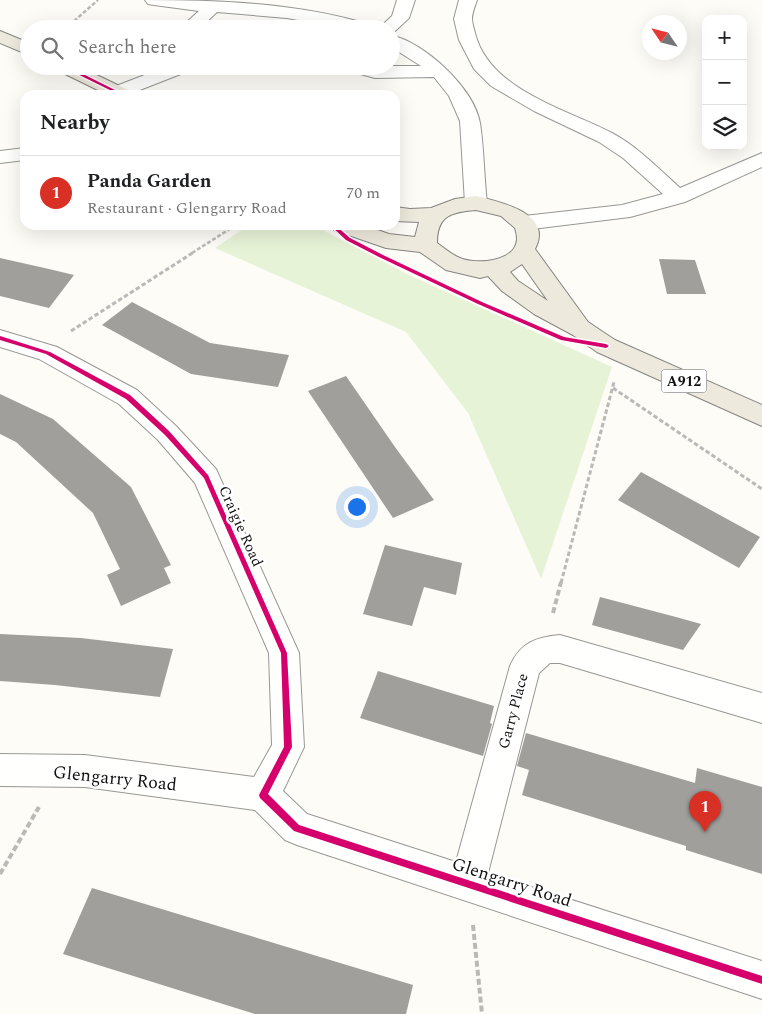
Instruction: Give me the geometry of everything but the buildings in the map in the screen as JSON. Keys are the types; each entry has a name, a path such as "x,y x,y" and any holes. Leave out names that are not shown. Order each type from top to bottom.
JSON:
{"main road":[{"path":"0,36 20,46"},
{"path":"81,75 112,90"},
{"path":"356,230 386,241 426,246 445,262 460,268 476,270 494,269 506,265 525,252 529,243 529,234 524,222 506,210 492,205 461,204 436,214 428,223 425,233 426,246"},
{"path":"400,215 410,216 436,214"},
{"name":"A912","path":"525,252 581,329"},
{"name":"A912","path":"494,269 518,291 542,308 622,354 762,416"}],"street":[{"path":"154,0 213,7 305,14 336,20"},
{"path":"398,20 406,0"},
{"path":"468,0 463,19 468,40 480,65 516,93 606,138 630,154 678,197"},
{"path":"198,20 213,7"},
{"path":"400,45 419,55 439,71 458,95 470,121 476,203"},
{"path":"400,72 439,71"},
{"path":"129,90 163,75"},
{"path":"0,157 20,155"},
{"path":"524,222 622,212 678,197 762,159"},
{"name":"Craigie Road","path":"0,338 48,353 128,397 167,433 206,477 284,653 288,747 262,795"},
{"path":"543,650 560,649 762,708"},
{"name":"Garry Place","path":"468,884 525,666 543,650"},
{"name":"Glengarry Road","path":"0,770 85,772 262,795 297,828 762,980"}],"path":[{"path":"75,20 98,0"},
{"path":"48,353 54,342 228,230"},
{"path":"543,650 622,354"},
{"path":"613,388 762,489"},
{"path":"0,874 60,771"},
{"path":"468,884 482,1014"}],"green space":[{"path":"242,230 323,230 409,275 612,367 541,579 468,413 406,332 215,248"}],"cycle path":[{"path":"82,75 113,90"},
{"path":"338,230 348,239 381,256 480,303 563,339 606,346"},
{"path":"0,338 48,353 128,397 167,433 206,477 284,653 288,747 263,795 297,828 762,980"}],"place":[{"name":"Panda Garden","path":"705,832"}]}
